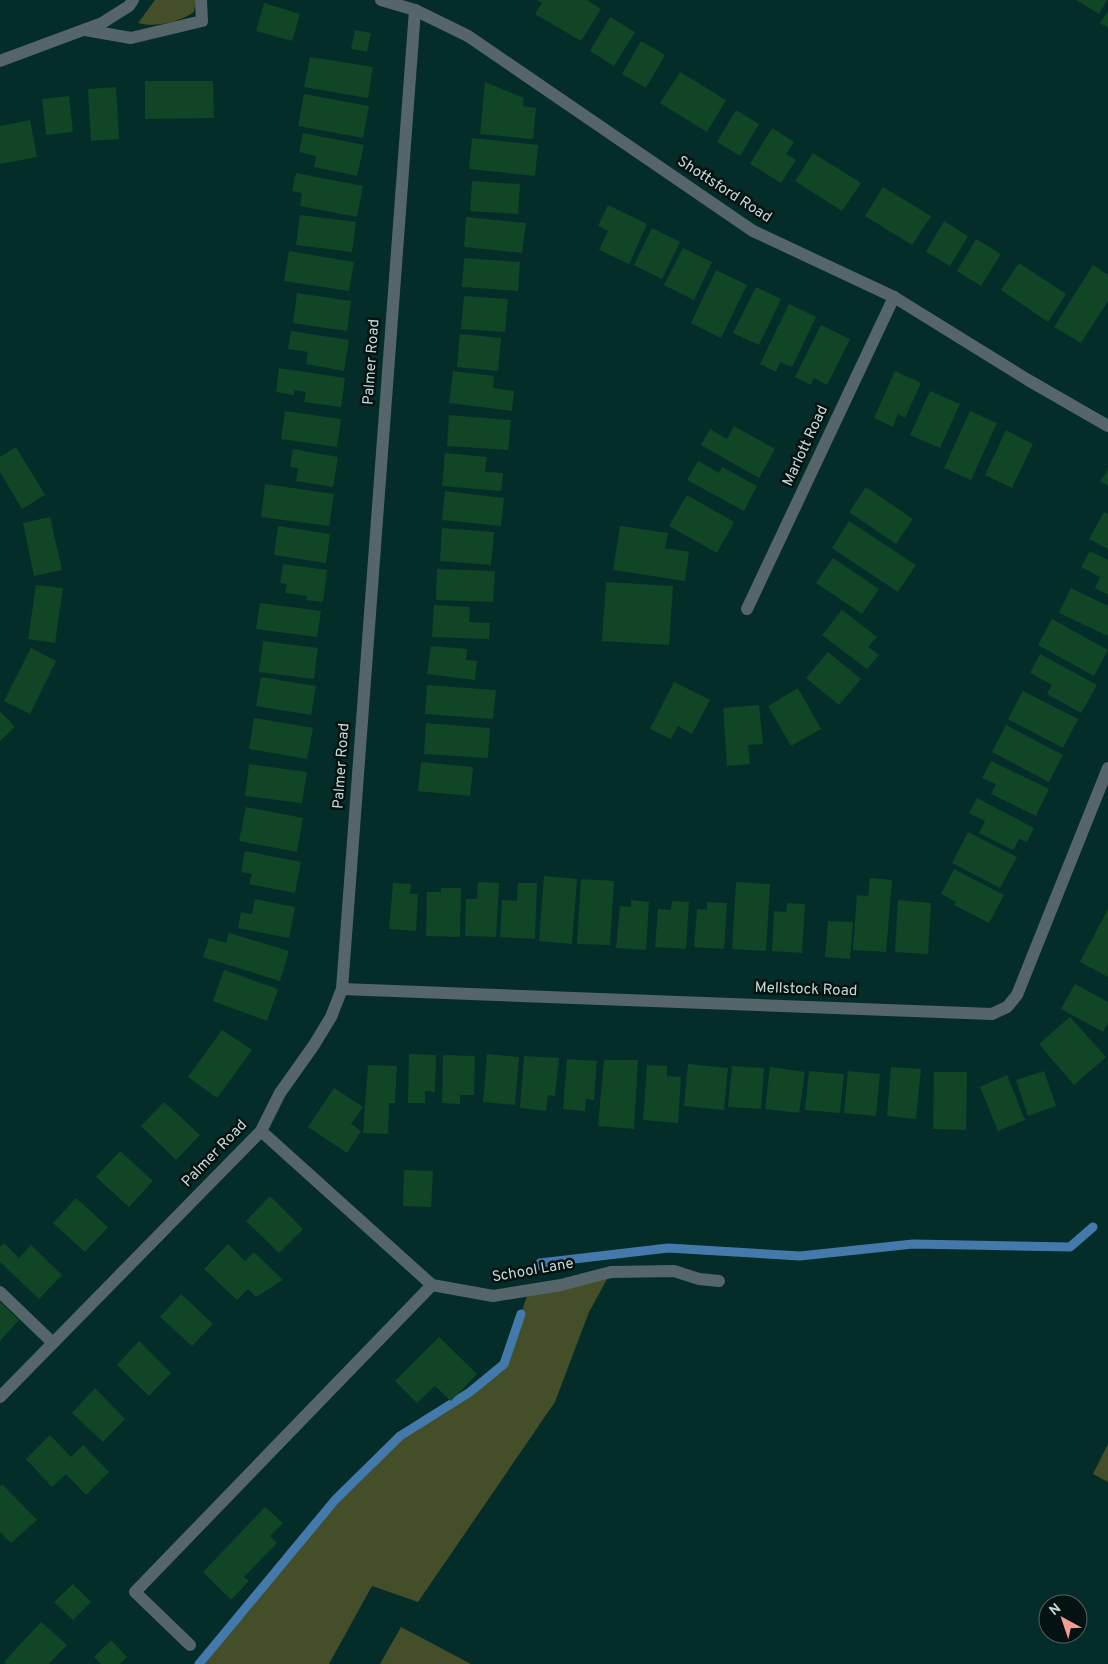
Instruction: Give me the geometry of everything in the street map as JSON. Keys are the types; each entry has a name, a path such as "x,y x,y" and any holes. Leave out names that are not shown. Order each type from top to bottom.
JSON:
{"street":[{"path":"0,61 102,23 128,6 133,0"},
{"path":"82,30 131,38 202,21 201,0"},
{"name":"Shottsford Road","path":"381,0 415,10 468,36 753,231 894,297 1028,380 1108,426"},
{"name":"Palmer Road","path":"0,1397 261,1131 280,1093 331,1017 342,989 415,10"},
{"name":"Marlott Road","path":"747,609 894,297"},
{"name":"Mellstock Road","path":"342,989 992,1014 1007,1007 1017,995 1108,768"},
{"path":"190,1645 135,1592 432,1285 261,1131"},
{"name":"School Lane","path":"432,1285 493,1296 560,1285 611,1272 674,1271 699,1279 719,1281"},
{"path":"0,1292 53,1343"}],"green space":[{"path":"155,0 196,0 194,12 181,19 152,25 138,23"},
{"path":"611,1272 589,1312 555,1402 418,1602 372,1586 329,1664 205,1664 335,1500 400,1436 470,1392 504,1364 529,1290"},
{"path":"1108,1444 1108,1482 1093,1474"},
{"path":"401,1627 471,1664 380,1664"}],"building":[{"path":"537,0 587,0 601,9 581,41 535,14 542,3"},
{"path":"1076,0 1107,0 1099,14"},
{"path":"264,3 300,14 292,41 256,31"},
{"path":"1108,11 1108,28 1100,23"},
{"path":"610,17 635,32 614,66 590,51"},
{"path":"355,30 371,33 367,52 351,49"},
{"path":"641,41 665,55 646,88 622,74"},
{"path":"310,57 373,67 368,98 304,87"},
{"path":"680,72 726,100 707,132 660,103"},
{"path":"145,81 213,81 214,118 145,119"},
{"path":"485,82 524,98 523,106 536,108 533,139 480,134"},
{"path":"116,87 119,139 91,141 88,89"},
{"path":"304,94 369,106 363,138 298,126"},
{"path":"69,96 73,132 46,135 42,99"},
{"path":"736,110 759,124 740,156 717,142"},
{"path":"30,120 37,157 0,164 0,126"},
{"path":"772,128 794,142 786,154 796,160 781,183 750,164"},
{"path":"303,133 364,145 357,176 314,167 316,156 299,152"},
{"path":"472,138 538,145 535,176 469,169"},
{"path":"813,153 861,183 842,211 795,181"},
{"path":"296,173 363,186 357,217 300,206 302,193 292,191"},
{"path":"472,181 520,184 518,214 470,211"},
{"path":"883,187 931,216 912,245 865,216"},
{"path":"608,205 647,224 629,264 599,250 608,231 598,226"},
{"path":"300,215 356,222 352,252 296,245"},
{"path":"466,217 526,223 522,253 464,247"},
{"path":"944,221 968,236 950,266 926,252"},
{"path":"652,228 680,242 662,279 634,265"},
{"path":"976,239 1001,254 981,286 957,271"},
{"path":"683,248 712,262 694,300 664,285"},
{"path":"289,251 354,262 349,291 284,281"},
{"path":"464,258 520,262 518,291 462,287"},
{"path":"1019,263 1066,294 1048,322 1001,290"},
{"path":"1093,265 1108,275 1108,301 1081,343 1054,327"},
{"path":"716,270 747,285 721,338 691,323"},
{"path":"756,287 781,299 759,345 733,333"},
{"path":"297,293 351,301 347,331 293,323"},
{"path":"464,296 508,299 505,332 461,329"},
{"path":"789,304 816,317 792,367 780,362 776,372 760,364"},
{"path":"821,325 850,339 827,385 814,378 811,385 795,377"},
{"path":"291,331 349,340 344,371 306,364 308,352 288,349"},
{"path":"460,334 501,338 498,371 457,367"},
{"path":"279,368 345,378 341,407 304,402 306,392 294,390 294,395 276,392"},
{"path":"453,371 494,376 493,388 514,391 512,411 449,403"},
{"path":"895,371 921,383 905,418 898,414 893,427 874,418"},
{"path":"930,391 960,404 940,448 910,435"},
{"path":"285,411 341,419 337,447 281,439"},
{"path":"970,411 997,423 971,480 944,468"},
{"path":"449,415 511,420 508,450 447,446"},
{"path":"734,426 775,449 759,478 701,445 710,429 727,439"},
{"path":"1006,430 1033,444 1012,488 985,475"},
{"path":"16,447 45,495 22,509 0,472 0,457"},
{"path":"293,449 338,457 333,487 296,481 298,468 290,467"},
{"path":"445,453 487,457 485,472 503,473 501,491 442,486"},
{"path":"698,461 719,473 722,467 757,486 744,511 687,480"},
{"path":"1108,470 1108,486 1100,481"},
{"path":"265,484 334,494 329,526 261,517"},
{"path":"866,487 913,519 896,544 849,512"},
{"path":"445,491 504,498 501,526 442,520"},
{"path":"687,495 734,522 717,553 669,526"},
{"path":"1104,512 1108,514 1108,549 1089,539"},
{"path":"50,517 62,570 34,576 23,523"},
{"path":"849,521 916,565 898,592 832,548"},
{"path":"278,526 330,534 326,563 274,555"},
{"path":"620,526 668,533 665,548 689,552 685,581 613,570"},
{"path":"442,528 494,532 491,565 440,561"},
{"path":"1090,551 1108,560 1108,595 1095,588 1100,577 1081,567"},
{"path":"833,558 879,589 862,614 816,583"},
{"path":"283,564 327,570 323,602 306,600 307,596 285,593 287,584 280,583"},
{"path":"437,569 495,571 493,602 436,600"},
{"path":"606,582 673,586 669,645 602,641"},
{"path":"36,585 63,588 55,643 28,639"},
{"path":"1071,588 1108,606 1108,636 1059,613"},
{"path":"260,603 321,611 317,637 256,629"},
{"path":"434,605 470,607 469,622 490,623 489,639 432,637"},
{"path":"842,610 877,637 868,647 879,655 867,669 822,635"},
{"path":"1052,619 1108,650 1094,676 1038,645"},
{"path":"263,641 318,648 314,679 259,672"},
{"path":"431,646 467,649 466,660 477,661 475,680 427,674"},
{"path":"31,648 56,661 30,714 4,701"},
{"path":"828,652 861,679 839,705 806,678"},
{"path":"1040,654 1097,685 1081,713 1047,694 1052,685 1030,673"},
{"path":"261,677 316,686 311,715 256,706"},
{"path":"674,682 710,700 692,734 678,726 671,739 650,729"},
{"path":"427,685 496,690 493,719 425,714"},
{"path":"798,688 821,729 791,746 768,706"},
{"path":"1023,691 1078,719 1063,748 1008,719"},
{"path":"759,705 763,744 748,745 750,764 727,766 723,708"},
{"path":"0,711 15,727 0,741"},
{"path":"254,718 313,728 307,759 249,749"},
{"path":"426,723 490,728 488,758 424,754"},
{"path":"1006,725 1063,755 1049,782 992,752"},
{"path":"991,761 1049,789 1036,816 991,794 996,784 982,778"},
{"path":"421,762 473,767 470,796 418,791"},
{"path":"249,764 307,772 302,803 245,796"},
{"path":"977,798 1034,828 1027,842 1019,839 1013,850 979,833 985,821 969,813"},
{"path":"246,807 303,818 297,852 239,841"},
{"path":"968,832 1017,857 1000,888 952,863"},
{"path":"245,851 301,862 295,893 249,884 252,874 241,872"},
{"path":"954,869 1004,895 989,923 954,905 956,902 941,894"},
{"path":"544,876 577,879 572,944 539,941"},
{"path":"870,878 892,880 886,952 853,950 857,895 868,896"},
{"path":"581,879 614,881 610,945 577,944"},
{"path":"478,882 499,883 496,937 465,936 466,899 477,899"},
{"path":"736,882 770,884 766,951 732,949"},
{"path":"393,883 411,884 410,894 418,894 416,931 389,929"},
{"path":"518,883 537,883 535,939 500,937 502,900 517,901"},
{"path":"441,888 461,888 460,937 426,936 427,892 441,892"},
{"path":"255,899 295,907 289,938 238,928 241,912 252,914"},
{"path":"631,900 649,902 646,950 616,948 620,906 631,907"},
{"path":"898,900 931,903 928,954 895,952"},
{"path":"672,901 689,902 686,949 655,947 658,909 671,910"},
{"path":"707,902 727,903 724,949 694,947 697,909 707,910"},
{"path":"787,903 805,904 802,953 772,951 774,911 786,912"},
{"path":"1108,909 1108,977 1080,962"},
{"path":"828,921 853,922 850,959 825,957"},
{"path":"229,933 289,951 280,981 203,957 209,938 226,943"},
{"path":"224,970 278,989 267,1021 213,1001"},
{"path":"1075,984 1108,1002 1108,1023 1103,1032 1061,1009"},
{"path":"1070,1017 1106,1057 1074,1085 1039,1044"},
{"path":"222,1030 252,1050 217,1098 188,1077"},
{"path":"409,1054 436,1055 435,1092 425,1091 425,1103 408,1103"},
{"path":"487,1054 519,1057 515,1105 483,1102"},
{"path":"443,1055 475,1056 474,1095 460,1095 460,1104 442,1103"},
{"path":"524,1056 559,1058 555,1096 548,1095 546,1111 520,1108"},
{"path":"567,1059 597,1061 594,1100 586,1099 585,1111 563,1109"},
{"path":"604,1060 638,1060 634,1129 598,1126"},
{"path":"688,1064 728,1068 724,1110 684,1106"},
{"path":"368,1065 397,1066 395,1103 389,1103 388,1134 363,1133"},
{"path":"647,1065 667,1066 667,1076 681,1077 678,1123 643,1120"},
{"path":"732,1066 764,1068 761,1109 728,1107"},
{"path":"770,1067 805,1072 799,1113 765,1109"},
{"path":"891,1067 921,1069 916,1119 887,1116"},
{"path":"809,1071 844,1074 840,1113 805,1110"},
{"path":"848,1071 880,1074 876,1116 844,1113"},
{"path":"1044,1071 1056,1106 1028,1116 1016,1080"},
{"path":"934,1072 967,1072 966,1130 933,1129"},
{"path":"1007,1075 1025,1120 998,1131 980,1087"},
{"path":"334,1088 363,1107 351,1124 361,1131 347,1153 308,1127"},
{"path":"164,1102 200,1135 176,1160 141,1126"},
{"path":"120,1151 153,1181 129,1207 96,1177"},
{"path":"404,1170 433,1171 431,1207 403,1206"},
{"path":"270,1196 303,1229 279,1253 246,1221"},
{"path":"76,1198 108,1227 85,1252 53,1223"},
{"path":"4,1243 19,1258 31,1245 62,1275 39,1299 0,1262 0,1247"},
{"path":"228,1244 245,1261 254,1252 283,1280 256,1297 248,1289 237,1300 204,1269"},
{"path":"181,1294 213,1324 192,1346 160,1317"},
{"path":"0,1302 19,1320 0,1341"},
{"path":"439,1337 477,1374 451,1401 435,1386 417,1403 395,1381"},
{"path":"139,1341 171,1373 149,1396 117,1365"},
{"path":"95,1388 125,1419 103,1442 72,1413"},
{"path":"50,1435 71,1457 83,1445 109,1472 86,1495 66,1474 52,1487 26,1459"},
{"path":"2,1484 37,1520 11,1543 0,1532 0,1486"},
{"path":"265,1507 283,1523 270,1536 277,1543 244,1577 249,1581 231,1600 203,1572"},
{"path":"73,1584 91,1602 73,1620 54,1602"},
{"path":"41,1622 67,1645 49,1664 6,1664 4,1662"},
{"path":"111,1640 127,1657 120,1664 101,1664 94,1657"}],"waterway":[{"path":"538,1266 540,1263 668,1248 800,1256 913,1244 1070,1247 1093,1227"},
{"path":"199,1664 335,1500 400,1436 470,1392 504,1364 521,1314"}]}
